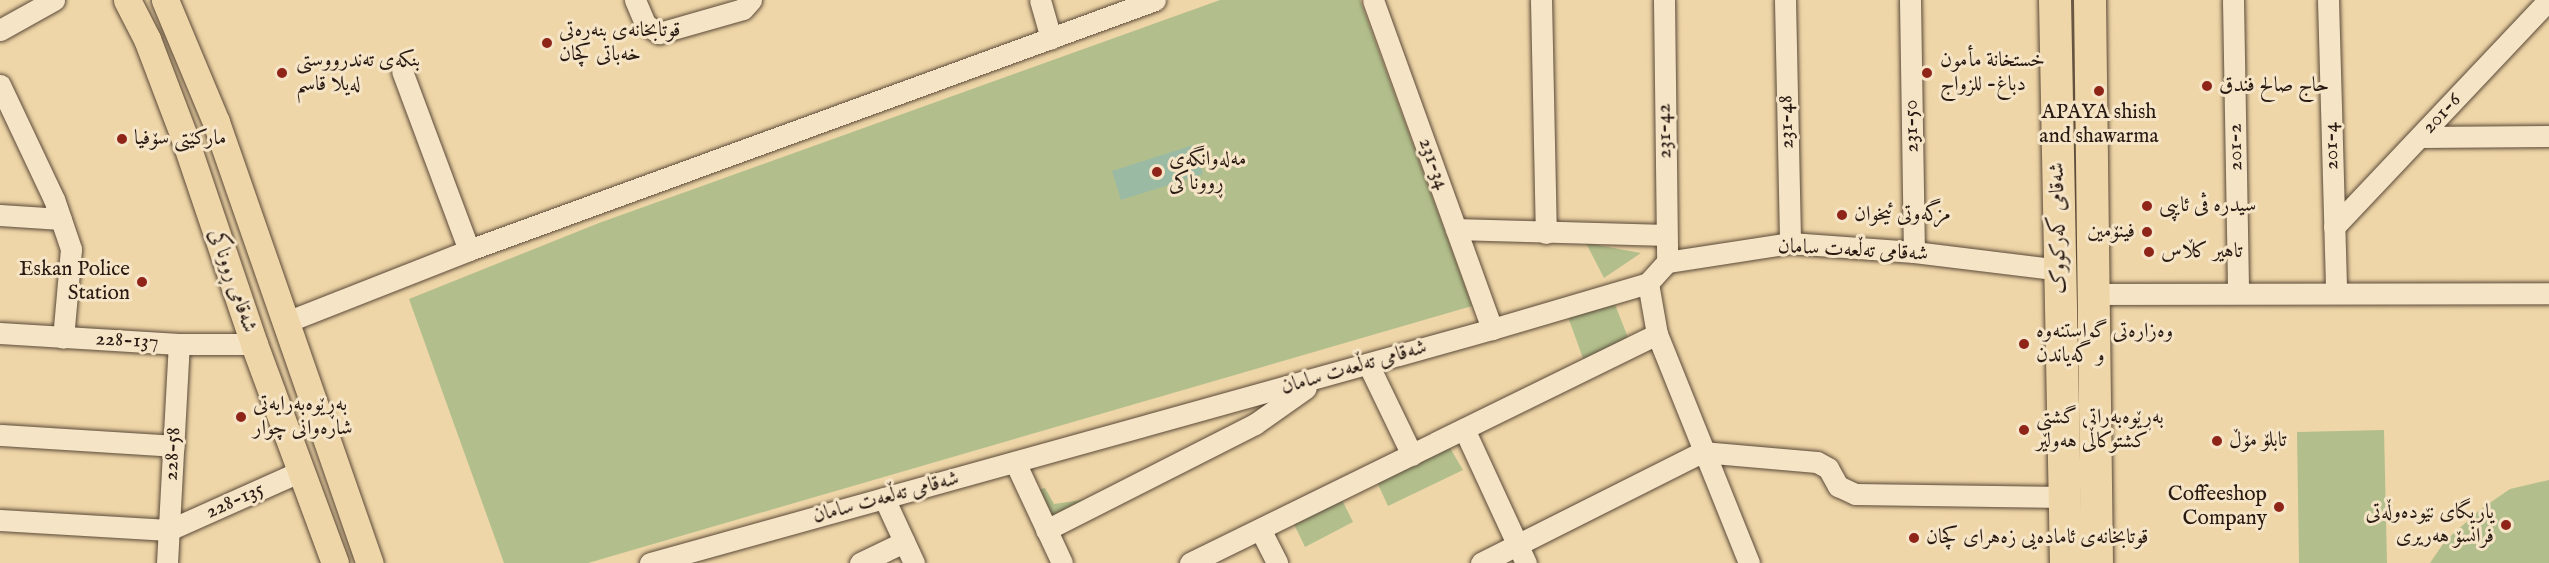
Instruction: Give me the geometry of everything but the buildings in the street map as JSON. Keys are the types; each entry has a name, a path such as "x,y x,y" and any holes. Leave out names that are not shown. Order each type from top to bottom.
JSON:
{"highway":[{"name":"شەقامی کەرکووک","path":"2055,0 2066,563"},
{"name":"شەقامی کەرکووک","path":"2090,0 2097,563"}],"main road":[{"name":"شەقامی ڕووناکی","path":"127,0 147,39 183,134 254,345 335,563"},
{"name":"شەقامی ڕووناکی","path":"165,0 216,122 284,323 370,563"},
{"path":"183,134 216,122"}],"street":[{"path":"0,30 54,0"},
{"path":"635,0 645,24 659,33 743,9 751,0"},
{"path":"1040,0 1051,38"},
{"path":"284,323 469,250 1155,0"},
{"name":"231-34","path":"1373,0 1492,329"},
{"path":"1541,0 1546,233"},
{"name":"231-42","path":"1664,0 1667,262"},
{"name":"231-48","path":"1785,0 1790,243"},
{"name":"231-50","path":"1910,0 1914,252"},
{"name":"201-2","path":"2233,0 2238,293"},
{"name":"201-4","path":"2328,0 2336,293"},
{"name":"201-6","path":"2334,227 2549,0"},
{"path":"402,71 469,250"},
{"path":"0,85 60,219 71,249 63,338"},
{"path":"2420,137 2549,136"},
{"path":"0,215 60,219"},
{"path":"1456,229 1666,235"},
{"name":"شەقامی تەڵعەت سامان","path":"1667,262 1790,243 1914,252 2060,270"},
{"path":"1667,262 1648,283 1657,334 1702,453 1749,563"},
{"name":"شەقامی تەڵعەت سامان","path":"650,563 1319,378 1648,283"},
{"path":"2095,294 2549,293"},
{"name":"228-137","path":"0,333 179,344 254,345"},
{"path":"1190,563 1657,334"},
{"name":"228-58","path":"167,563 179,344"},
{"path":"1368,364 1412,455"},
{"path":"1046,530 1255,424 1319,378"},
{"path":"1464,429 1522,554"},
{"path":"0,435 174,446"},
{"path":"1481,563 1522,554 1702,453 1817,462 1828,468 1838,486 1855,494 2064,497"},
{"path":"1014,462 1062,563"},
{"name":"228-135","path":"169,530 301,471"},
{"path":"884,498 914,563"},
{"path":"0,520 169,530"},
{"path":"1260,529 1277,563"},
{"path":"860,563 904,542"}],"shaded area":[{"path":"1220,0 1360,0 1472,306 588,563 504,563 409,299 599,223"},
{"name":"مەلەوانگەی ڕووناکی","path":"1193,145 1203,174 1121,200 1112,171"},
{"path":"1586,243 1641,253 1604,278"},
{"path":"1614,302 1629,340 1584,361 1568,317"},
{"path":"2384,430 2387,563 2299,563 2297,432"},
{"path":"1446,441 1463,470 1388,506 1375,478"},
{"name":"یاریگای نێودەوڵەتی فرانسۆ هەریری","path":"2549,480 2549,563 2430,563 2445,541 2481,509 2510,489"},
{"path":"1045,488 1054,504 1089,499 1051,519 1036,490"},
{"path":"1339,494 1353,522 1305,547 1292,520"}],"place":[{"name":"قوتابخانەی بنەڕەتی خەباتی کچان","path":"547,43"},
{"name":"بنکەی تەندرووستی لەیلا قاسم","path":"282,73"},
{"name":"خستخانة مأمون دباغ- للزواج","path":"1927,73"},
{"name":"حاج صالح فندق","path":"2207,86"},
{"name":"APAYA shish and shawarma","path":"2099,91"},
{"name":"مارکێتی سۆفیا","path":"122,139"},
{"name":"مەلەوانگەی ڕووناکی","path":"1157,172"},
{"name":"سیدرە ڤی ئایپی","path":"2147,206"},
{"name":"مزگەوتی ئیخوان","path":"1842,215"},
{"name":"فینۆمین","path":"2147,232"},
{"name":"تاهیر کڵاس","path":"2149,252"},
{"name":"Eskan Police Station","path":"142,282"},
{"name":"وەزارەتی گواستنەوە و گەیاندن","path":"2024,344"},
{"name":"بەڕێوەبەرایەتی شارەوانی چوار","path":"241,417"},
{"name":"بەڕێوەبەراتی گشتی کشتوکاڵی هەولێر","path":"2024,430"},
{"name":"تابلۆ مۆڵ","path":"2217,441"},
{"name":"Coffeeshop Company","path":"2279,507"},
{"name":"یاریگای نێودەوڵەتی فرانسۆ هەریری","path":"2506,525"},
{"name":"قوتابخانەی ئامادەیی زەهرای کچان","path":"1914,538"}]}
